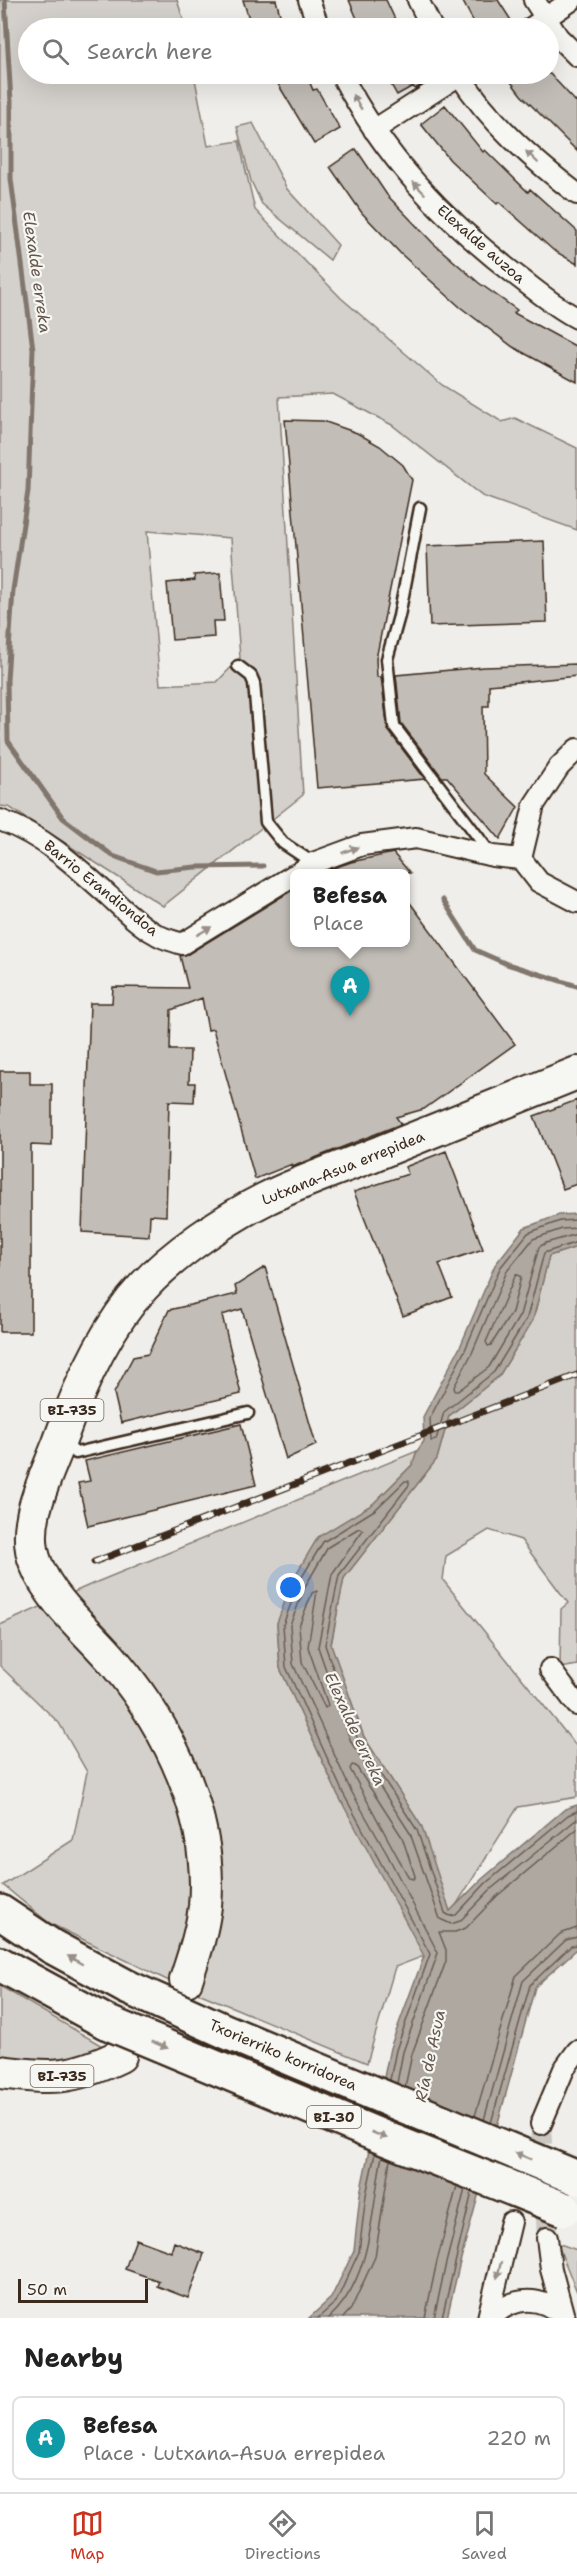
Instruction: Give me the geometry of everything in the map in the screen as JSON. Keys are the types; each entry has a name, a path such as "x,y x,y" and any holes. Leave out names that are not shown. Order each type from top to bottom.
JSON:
{"highway":[{"name":"Txorierriko korridorea","path":"0,1912 51,1946 127,1987 227,2032 577,2178"},
{"name":"BI-30","path":"0,1964 106,2022 573,2213"}],"main road":[{"name":"Lutxana-Asua errepidea","path":"186,1980 200,1938 205,1904 199,1820 165,1736 134,1686 51,1590 36,1565 30,1540 37,1502 79,1394 116,1322 143,1287 196,1241 266,1198 577,1074"},
{"name":"BI-735","path":"0,2072 44,2077 70,2076 120,2056"}],"street":[{"path":"309,0 315,18"},
{"path":"418,0 427,18"},
{"path":"534,0 537,18"},
{"path":"546,18 572,0"},
{"path":"559,41 577,56"},
{"name":"Elexalde auzoa","path":"347,84 374,130 405,173 458,228 563,311 577,318"},
{"path":"374,130 445,84"},
{"path":"467,84 514,140 540,165 577,194"},
{"path":"577,749 558,767 534,805 521,859 539,882 577,902"},
{"name":"Barrio Erandiondoa","path":"0,820 18,826 44,841 65,856 124,910 156,934 182,944 290,878"},
{"name":"Barrio Erandiondoa","path":"306,869 362,845 416,838 493,856 521,859"},
{"path":"550,1669 577,1705"},
{"path":"541,2124 564,2069 577,2051"},
{"path":"490,2318 511,2222"},
{"path":"547,2238 550,2269 565,2318"},
{"path":"490,2318 502,2308 528,2299 554,2308 565,2318"}],"lane":[{"path":"420,508 399,616 387,658 393,726 493,856"},
{"path":"238,666 251,676 254,683 266,822 300,869"},
{"path":"60,1440 76,1453 248,1413"}],"shaded area":[{"path":"0,0 177,0 183,18 18,18 18,84 196,84 208,146 239,141 255,210 341,298 442,385 502,422 515,418 577,448 577,530 482,496 392,425 333,394 279,397 303,795 163,906 9,807 0,806","holes":["147,531 231,538 240,658 217,682 160,685"]},
{"path":"253,123 287,189 338,245 330,260 262,204 251,181 237,127"},
{"path":"577,1247 577,1665 560,1668 561,1609 568,1603 521,1540 489,1530 446,1556 443,1580 577,1747 577,1797 518,1807 424,1956 395,1967 367,2063 167,1980 49,1923 3,1885 73,1840 87,1772 59,1723 0,1666 0,1625 92,1584 417,1451 412,1465 373,1504 318,1538 277,1623 280,1668 338,1795 375,1861 422,1827 364,1737 331,1645 344,1578 437,1459 449,1416 499,1376 533,1320 549,1256"},
{"path":"0,1986 109,2050 83,2063 0,2061"},
{"path":"557,2243 577,2250 577,2292"}],"water":[{"name":"Ría de Asua","path":"577,1214 577,1247 549,1256 533,1320 499,1376 449,1416 437,1459 344,1578 331,1644 364,1737 422,1827 450,1911 482,1879 565,1809 577,1805 577,1949 535,1987 447,2318 309,2318 331,2298 354,2251 360,2194 390,2048 424,1956 338,1795 280,1668 277,1623 293,1579 318,1537 373,1504 412,1465 424,1441 423,1417 460,1347 495,1265 524,1228 559,1215"}],"building":[{"path":"243,0 276,0 281,18 249,18"},
{"path":"349,0 386,0 394,18 357,18"},
{"path":"462,0 498,0 510,18 472,18"},
{"path":"278,84 310,84 313,90 317,89 340,129 314,144"},
{"path":"391,84 423,84 415,89 413,86 397,95"},
{"path":"513,84 559,84 577,103 577,151"},
{"path":"445,105 483,152 485,150 528,192 530,189 577,231 577,264 553,250 499,202 497,204 450,160 421,124"},
{"path":"356,149 387,195 433,243 479,283 517,310 514,313 577,347 577,382 513,347 460,307 401,254 362,213 330,167"},
{"path":"285,420 323,421 357,433 380,446 403,465 412,480 376,659 377,677 381,677 388,730 425,779 317,788"},
{"path":"544,541 547,622 430,626 427,546"},
{"path":"220,573 224,621 213,621 214,637 172,640 167,583 195,580 194,575"},
{"path":"577,664 577,676 489,685 489,706 483,706 484,774 518,807 500,839 447,777 442,777 401,723 396,675 484,667"},
{"path":"393,853 407,869 331,869"},
{"path":"290,891 290,947 410,947 410,903 515,1044 424,1109 396,1117 401,1124 292,1167 292,1164 255,1179 213,1029 208,1030 202,998 171,1010 170,1050 190,1050 189,1083 195,1083 194,1102 169,1101 166,1216 150,1215 149,1236 82,1232 90,1003 112,1003 113,987 188,988 180,956 188,954"},
{"path":"0,1071 30,1071 30,1084 52,1084 52,1146 31,1145 31,1332 0,1332"},
{"path":"577,1100 577,1184 563,1189 534,1116"},
{"path":"446,1151 483,1249 439,1264 452,1297 403,1316 354,1192 408,1174 405,1167"},
{"path":"265,1267 316,1445 286,1459 242,1309 222,1315 241,1394 121,1423 114,1393 133,1357 148,1354 169,1310 237,1294 235,1286"},
{"path":"241,1424 256,1485 88,1526 78,1483 90,1481 85,1461"},
{"path":"136,2239 171,2252 174,2242 204,2254 188,2298 157,2286 159,2281 125,2269"}],"waterway":[{"name":"Elexalde erreka","path":"5,0 11,102 11,179 33,349 28,491 13,590 7,680 8,741 63,818 113,856 156,871 196,867 263,866"},
{"name":"Elexalde erreka","path":"443,900 475,950 507,964 577,986"}],"tunnel":[{"path":"541,2124 547,2238"}],"railway":[{"path":"94,1562 577,1375"}],"place":[{"name":"Befesa","path":"350,1016"}]}
